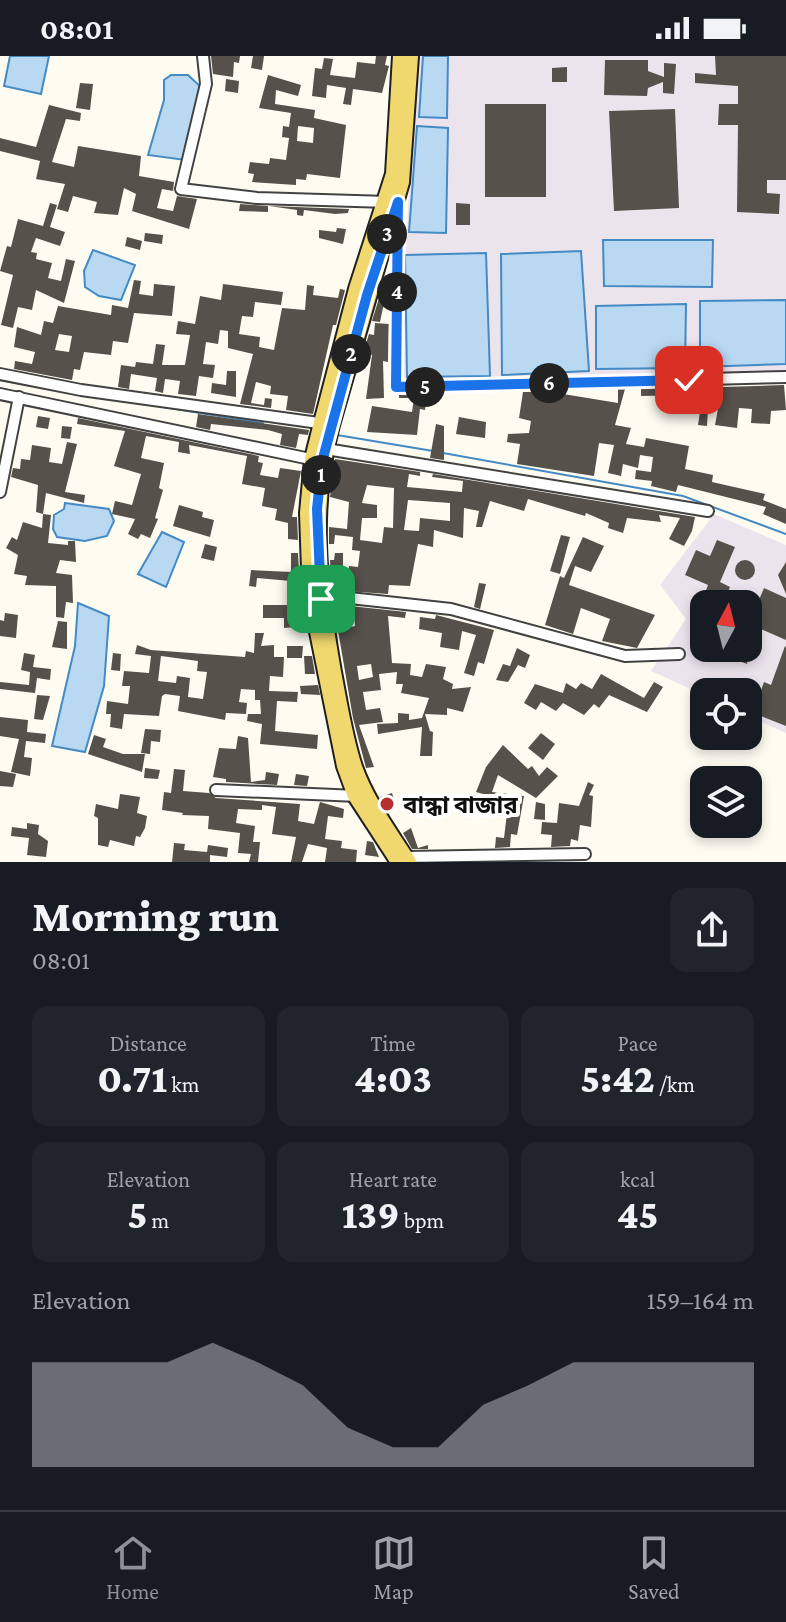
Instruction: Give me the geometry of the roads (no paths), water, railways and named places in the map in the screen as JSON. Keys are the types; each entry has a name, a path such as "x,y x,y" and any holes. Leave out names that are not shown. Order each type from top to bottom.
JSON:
{"main road":[{"path":"392,202 400,56"},
{"path":"404,860 361,796 332,715 310,597 307,513 326,424 367,295 406,152 411,56"},
{"path":"320,457 317,509 321,599 361,796"}],"street":[{"path":"203,56 206,84 181,189 257,198 392,202 396,387 786,377"},
{"path":"0,374 81,390 326,424"},
{"path":"0,394 320,457 708,511"},
{"path":"0,492 19,397"},
{"path":"321,599 350,598 451,609 625,656 679,654"},
{"path":"216,790 361,796"},
{"path":"404,860 585,854"}],"water":[{"path":"10,56 49,56 41,94 4,86"},
{"path":"423,56 448,56 447,118 419,117"},
{"path":"171,75 188,75 202,88 185,160 148,155 164,100 164,80"},
{"path":"417,126 448,128 446,233 409,232"},
{"path":"603,240 713,240 712,287 604,286"},
{"path":"93,250 135,265 121,300 99,296 85,287 84,271"},
{"path":"581,251 589,371 502,375 501,254"},
{"path":"486,253 490,376 407,377 405,255"},
{"path":"786,300 786,364 700,367 700,301"},
{"path":"686,304 685,368 596,369 596,306"},
{"path":"65,503 109,509 114,521 107,536 85,541 57,537 53,529 54,515 64,509"},
{"path":"162,532 184,542 166,587 138,574"},
{"path":"78,603 109,616 104,686 85,752 52,746 75,646"}],"waterway":[{"path":"0,380 50,389"},
{"path":"120,400 263,423"},
{"path":"337,435 433,451"},
{"path":"443,453 683,496 786,534"}],"place":[{"name":"বান্ধা বাজার","path":"387,804"}]}
